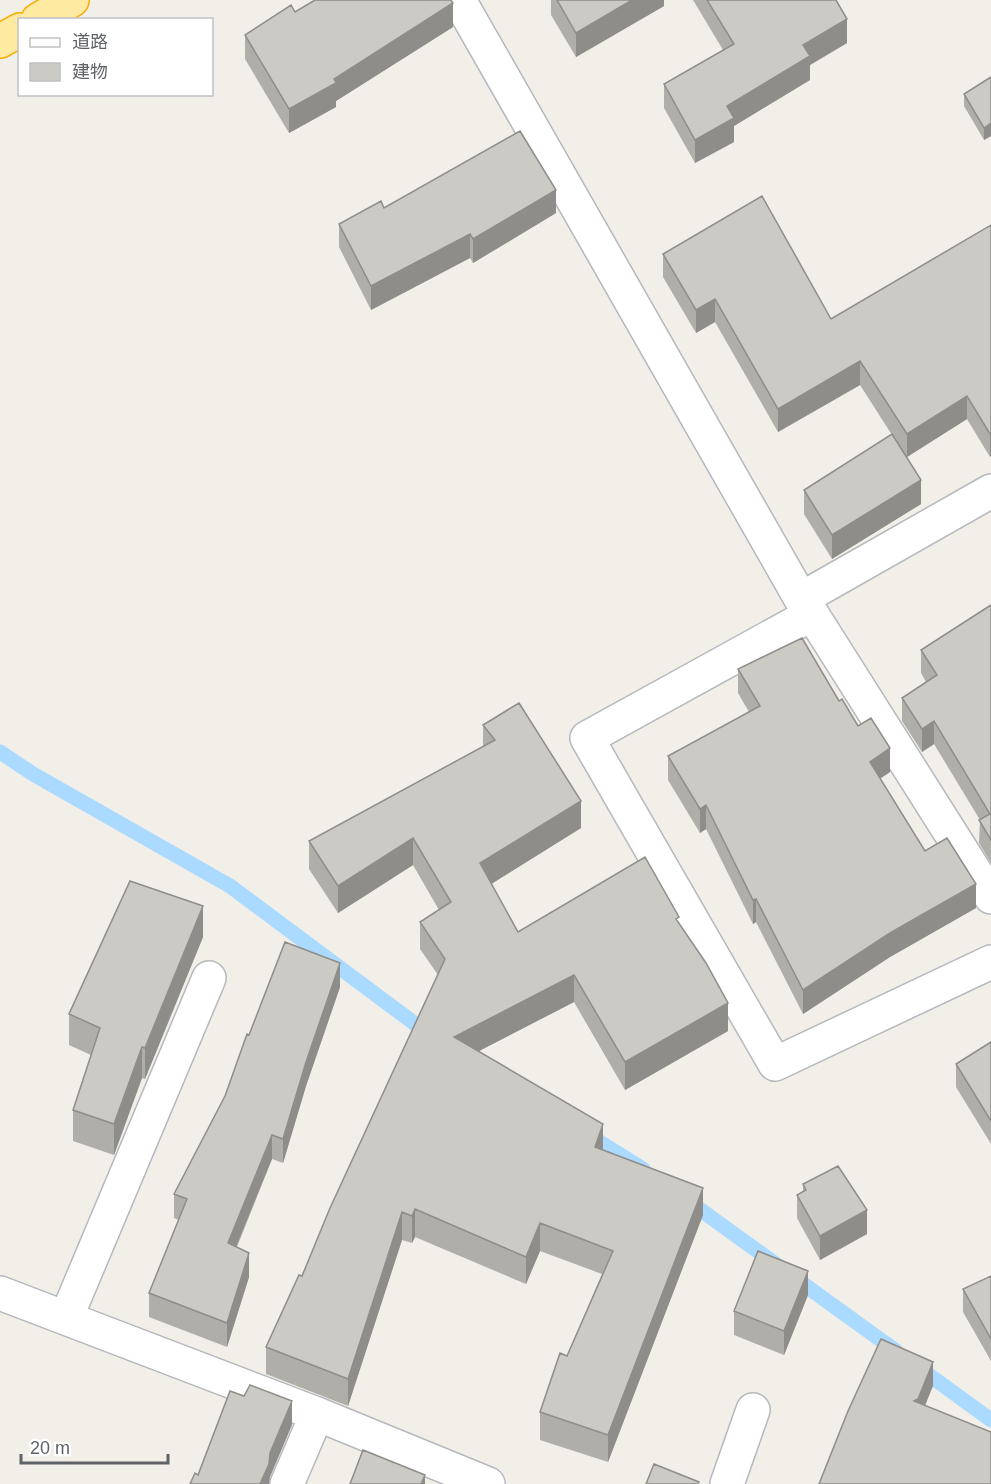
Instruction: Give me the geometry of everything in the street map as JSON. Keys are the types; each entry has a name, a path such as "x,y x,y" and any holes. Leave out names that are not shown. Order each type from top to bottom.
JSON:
{"highway":[{"path":"41,18 72,0"},
{"path":"0,41 18,31"}],"street":[{"path":"459,0 806,606 991,897"},
{"path":"991,491 587,738 775,1064 991,962"},
{"path":"66,1318 209,978"},
{"path":"0,1293 317,1414 488,1484"},
{"path":"728,1484 753,1410"},
{"path":"287,1484 317,1414"}],"building":[{"path":"315,0 451,0 453,3 334,79 336,83 289,109 245,35 291,5 295,12"},
{"path":"557,0 632,0 576,33"},
{"path":"707,0 836,0 847,19 803,45 810,56 727,106 734,118 695,140 664,84 734,44"},
{"path":"991,77 991,123 984,128 964,94"},
{"path":"520,131 556,190 473,239 470,234 371,286 339,224 381,201 384,208"},
{"path":"762,196 831,319 991,225 990,434 967,396 907,434 860,361 778,409 715,299 696,310 663,254"},
{"path":"892,434 921,480 832,535 804,490"},
{"path":"991,605 991,840 979,820 990,814 934,721 922,729 902,698 937,675 921,650"},
{"path":"802,638 839,701 842,699 858,726 871,718 890,748 870,762 925,851 947,838 976,884 890,933 803,990 756,899 753,900 706,805 700,809 668,756 760,706 738,669"},
{"path":"519,703 581,801 480,863 518,932 645,857 679,917 676,919 706,963 728,1003 625,1062 574,975 454,1037 603,1124 595,1147 703,1188 608,1435 540,1412 560,1353 567,1356 613,1251 540,1223 526,1257 415,1209 412,1216 402,1212 348,1379 266,1347 299,1275 302,1276 330,1208 445,959 420,922 451,902 413,838 338,886 309,841 495,740 483,725"},
{"path":"130,881 203,906 145,1048 142,1047 114,1124 73,1110 100,1028 69,1014"},
{"path":"285,942 340,963 306,1062 283,1139 272,1135 228,1243 249,1253 227,1323 149,1293 187,1199 174,1194 225,1096 247,1034 249,1035"},
{"path":"991,1042 991,1121 956,1064"},
{"path":"838,1166 867,1210 820,1236 797,1195 806,1190 803,1184"},
{"path":"758,1251 808,1271 784,1331 734,1311"},
{"path":"991,1276 991,1339 963,1289"},
{"path":"881,1339 933,1362 918,1399 914,1401 991,1432 991,1484 819,1484 848,1411"},
{"path":"250,1385 292,1401 270,1453 269,1464 260,1484 190,1484 195,1473 198,1475 230,1391 244,1396"},
{"path":"363,1450 425,1475 421,1484 350,1484"},
{"path":"654,1464 699,1482 698,1484 646,1484"}],"waterway":[{"path":"0,752 33,774 230,886 430,1035"},
{"path":"587,1134 643,1169"},
{"path":"687,1200 896,1351"},
{"path":"918,1367 991,1420"}]}
